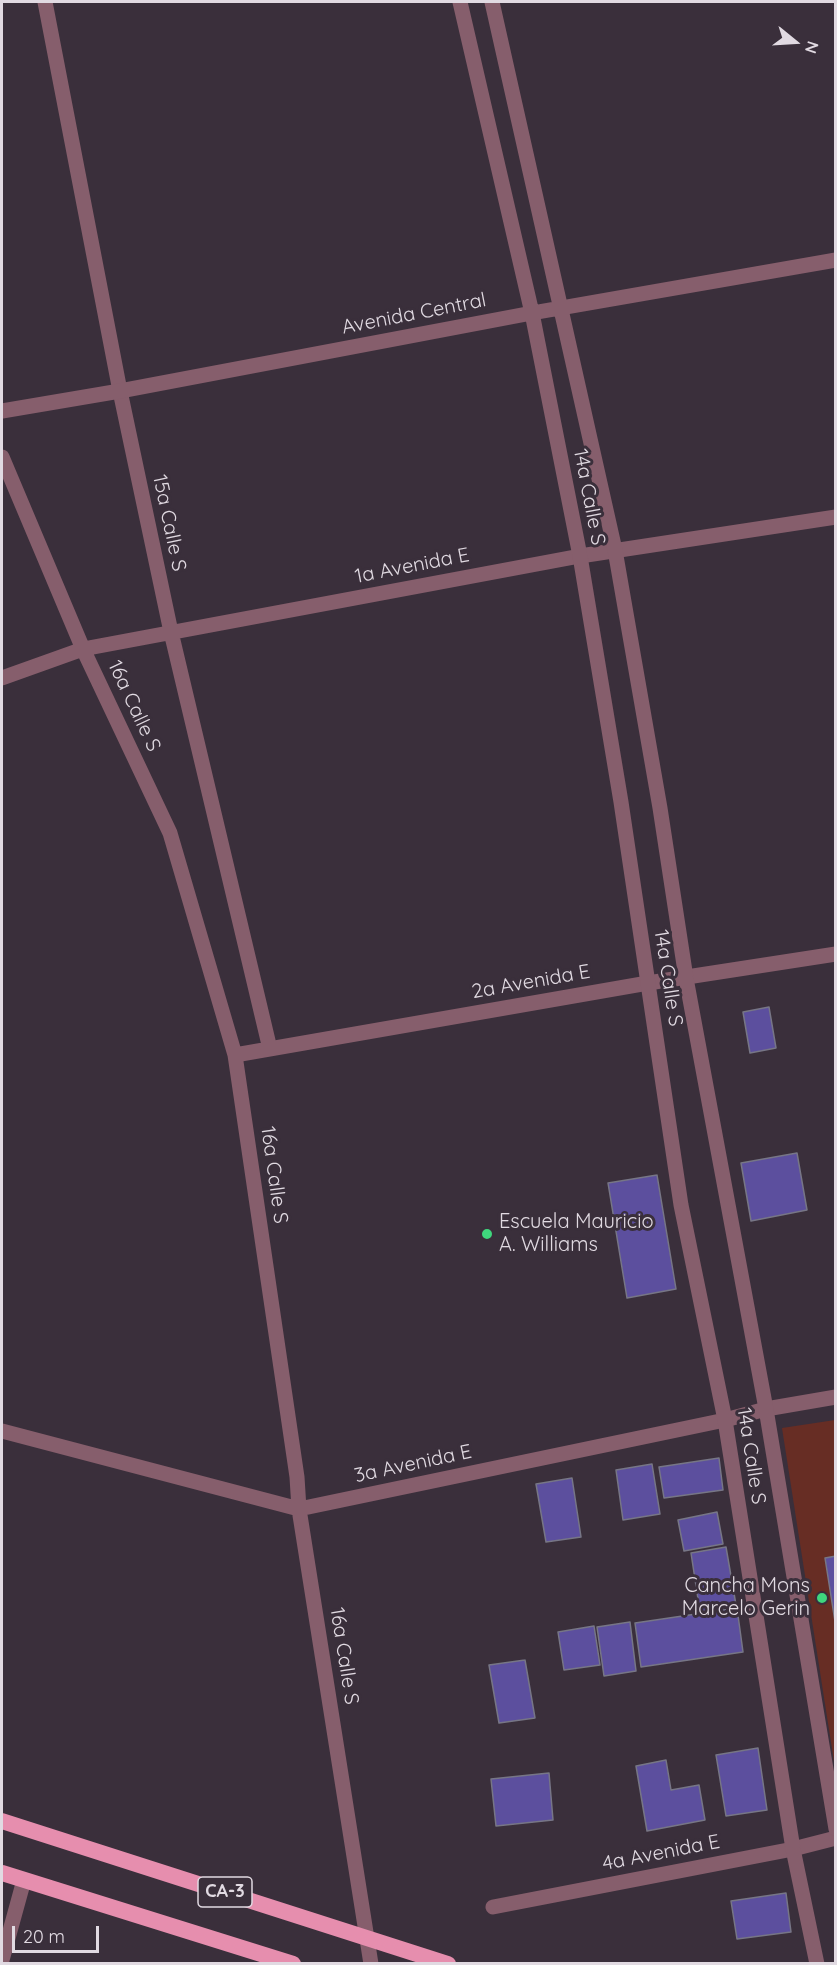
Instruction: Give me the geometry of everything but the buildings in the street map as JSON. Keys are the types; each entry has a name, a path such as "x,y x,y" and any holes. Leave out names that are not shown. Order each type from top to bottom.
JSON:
{"highway":[{"name":"CA-3","path":"2,1821 448,1964"},
{"name":"CA-3","path":"2,1873 293,1964"}],"street":[{"name":"15a Calle S","path":"45,2 120,391 171,632 270,1049"},
{"name":"14a Calle S","path":"460,2 532,313 580,556 621,802 681,1205 725,1420 793,1849 817,1964"},
{"name":"14a Calle S","path":"492,2 615,550 660,808 686,978 766,1409 836,1829"},
{"name":"Avenida Central","path":"2,411 532,313 836,260"},
{"name":"16a Calle S","path":"2,457 83,649 170,832 235,1055 296,1466 299,1509 371,1964"},
{"name":"1a Avenida E","path":"2,678 83,649 171,632 580,556 836,517"},
{"name":"2a Avenida E","path":"235,1055 648,983 836,954"},
{"name":"3a Avenida E","path":"2,1431 299,1509 725,1420 766,1409 836,1397"},
{"name":"4a Avenida E","path":"493,1907 793,1849 836,1838"},
{"path":"2,1960 24,1880"}],"shaded area":[{"name":"Cancha Mons Marcelo Gerin","path":"835,1420 835,1768 782,1428"}],"place":[{"name":"Escuela Mauricio A. Williams","path":"487,1234"},
{"name":"Cancha Mons Marcelo Gerin","path":"822,1598"}]}
